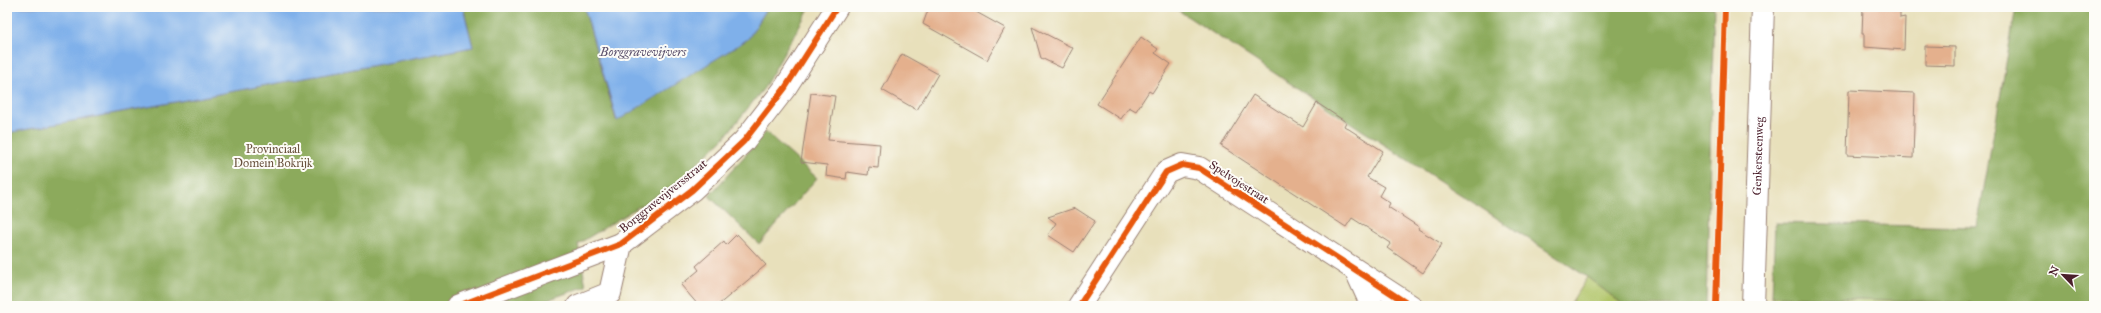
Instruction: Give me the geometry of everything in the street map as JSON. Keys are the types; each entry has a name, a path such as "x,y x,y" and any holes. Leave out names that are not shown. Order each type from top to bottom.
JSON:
{"street":[{"name":"Borggravevijversstraat","path":"458,306 621,244 692,190 744,141 785,88 836,7"},
{"name":"Genkersteenweg","path":"1753,306 1763,7"},
{"name":"Spelvojestraat","path":"1079,306 1166,172 1182,165 1199,168 1357,273 1411,306"},
{"name":"Borggravevijversstraat","path":"578,306 616,299 621,244"},
{"path":"1357,273 1372,306"}],"green space":[{"name":"Provinciaal Domein Bokrijk","path":"463,7 584,7 616,120 748,39 768,7 810,7 764,88 724,138 677,183 578,244 586,286 531,306 7,306 7,133 473,47"},
{"path":"1173,7 1714,7 1706,306 1625,306 1587,277"},
{"path":"2016,7 2094,7 2094,306 1973,306 1972,303 1772,296 1775,223 1977,227"},
{"path":"766,132 817,178 759,244 709,196"},
{"path":"1587,277 1625,306 1569,306"},
{"path":"1772,296 1972,303 1973,306 1771,306"}],"water":[{"path":"7,7 463,7 473,47 7,133"},
{"name":"Borggravevijvers","path":"584,7 768,7 748,39 617,121"}],"building":[{"path":"929,7 967,7 1005,28 987,60 923,24"},
{"path":"1863,7 1900,7 1900,18 1905,17 1904,50 1864,47 1864,34 1862,34"},
{"path":"1032,27 1073,48 1062,68 1041,58"},
{"path":"1141,37 1158,49 1155,53 1171,64 1152,93 1149,91 1136,111 1129,107 1121,119 1097,104"},
{"path":"1925,46 1955,47 1955,66 1925,65"},
{"path":"902,54 938,74 917,110 882,90"},
{"path":"1849,90 1915,93 1913,158 1847,155"},
{"path":"811,93 835,96 828,140 880,144 878,168 869,167 868,175 847,172 846,179 826,176 827,165 801,162"},
{"path":"1253,95 1303,127 1317,103 1346,122 1344,126 1383,151 1367,177 1384,187 1379,196 1390,203 1388,207 1442,244 1423,273 1387,248 1391,243 1352,218 1346,227 1221,146"},
{"path":"1075,208 1095,221 1074,252 1048,235 1056,223 1048,217"},
{"path":"737,234 766,265 717,306 699,306 681,285 699,270 696,266 724,241 726,245"}],"cycle path":[{"path":"458,306 621,244 692,190 744,141 785,88 837,7"},
{"path":"1716,306 1725,7"},
{"path":"1079,306 1166,172 1182,165 1199,168 1411,306"}]}
